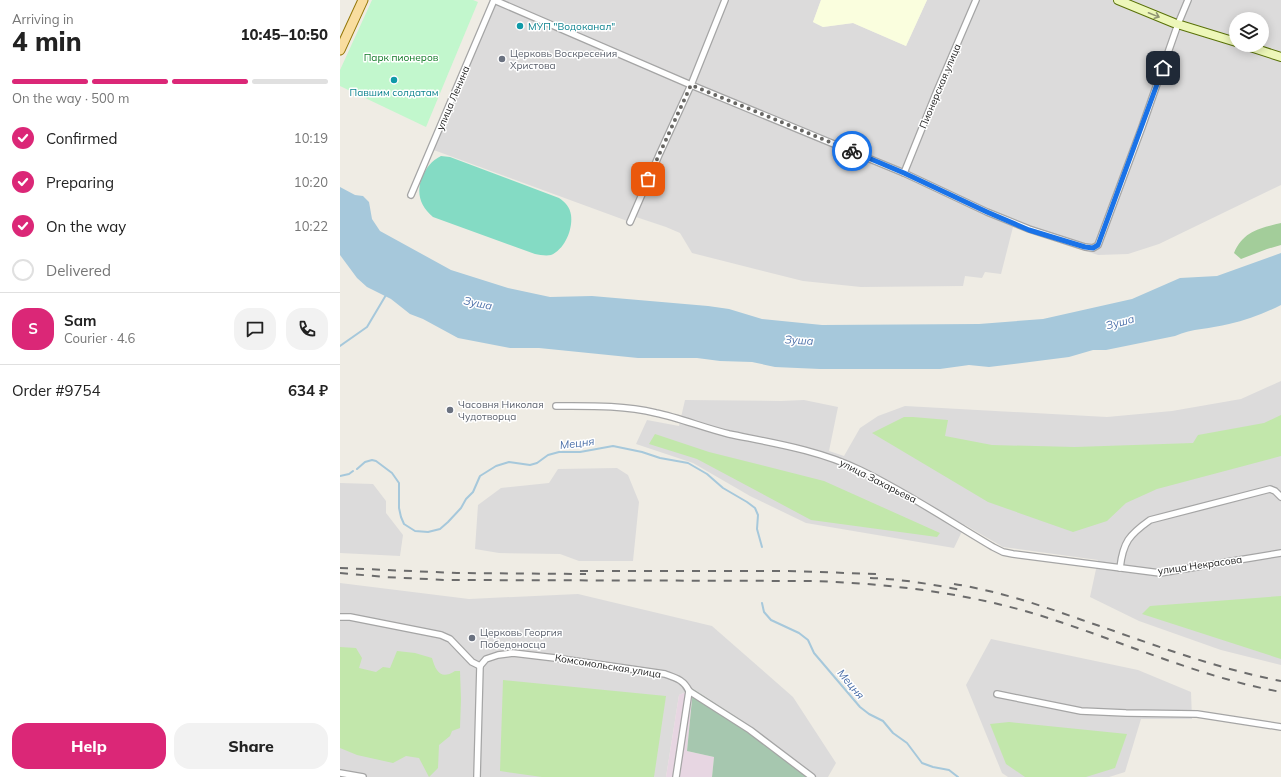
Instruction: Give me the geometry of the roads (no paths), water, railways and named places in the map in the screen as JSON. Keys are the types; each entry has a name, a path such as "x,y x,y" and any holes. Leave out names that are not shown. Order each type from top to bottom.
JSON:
{"main road":[{"path":"340,50 363,0"},
{"path":"1118,0 1178,24 1229,40"},
{"path":"1266,52 1281,57"}],"street":[{"path":"494,0 691,85 904,173 1029,230 1085,247 1093,248 1098,245 1188,0"},
{"name":"улица Ленина","path":"411,195 494,0"},
{"path":"630,222 658,155 691,85 725,0"},
{"name":"Пионерская улица","path":"904,173 976,0"},
{"name":"улица Захарьева","path":"556,406 613,406 655,412 726,433 832,458 905,494 1003,552 1120,568"},
{"path":"1120,568 1126,541 1136,530 1150,520 1270,489 1275,491 1281,497"},
{"name":"улица Некрасова","path":"1120,568 1160,573 1281,553"},
{"path":"340,616 441,635 450,639 472,662 480,666 477,777"},
{"name":"Комсомольская улица","path":"480,666 486,659 498,655 513,653 665,674 686,684 689,691 750,730 812,777"},
{"path":"676,777 689,691"},
{"path":"997,694 1081,711 1197,714 1281,727"},
{"path":"340,773 363,777"}],"water":[{"name":"Зуша","path":"340,187 355,195 363,196 369,202 372,219 380,231 451,270 508,288 550,297 592,296 708,306 729,309 762,319 822,325 979,324 1043,319 1132,299 1180,278 1217,276 1281,253 1281,305 1222,326 1188,331 1175,336 1106,350 1093,350 1069,357 989,367 969,365 940,369 820,369 775,367 752,362 720,361 697,358 638,358 539,348 510,348 458,338 423,319 410,314 391,299 367,287 357,278 340,255"}],"waterway":[{"name":"Мецня","path":"340,346 367,327 386,295"},
{"name":"Мецня","path":"357,469 365,462 372,460 376,461 392,473 399,483 399,508 404,524 415,531 428,532 440,529 448,522 473,492 480,476 496,466 509,462 530,465 537,463 548,455 559,452 580,452 613,446 642,452 660,458 688,463 707,474 723,488 755,508 758,515 757,529 762,547"},
{"name":"Мецня","path":"340,476 349,474 353,471"},
{"name":"Мецня","path":"762,603 764,612 771,620 799,633 808,640 814,653 860,707 869,714 883,721 893,733 907,743 922,763 949,770 958,777"}],"railway":[{"path":"340,568 457,573 586,574"},
{"path":"580,571 787,571 878,574"},
{"path":"340,573 446,580 815,581 901,587 986,601 1014,608 1072,626 1190,668 1281,692"},
{"path":"870,578 916,582 961,590"},
{"path":"954,584 987,590 1019,599 1205,662 1256,676 1281,681"}],"place":[{"name":"МУП \"Водоканал\"","path":"520,26"},
{"name":"Церковь Воскресения Христова","path":"502,59"},
{"name":"Павшим солдатам","path":"394,80"},
{"name":"Часовня Николая Чудотворца","path":"450,410"},
{"name":"Церковь Георгия Победоносца","path":"472,638"}],"park label":[{"name":"Парк пионеров","path":"401,57"}]}
